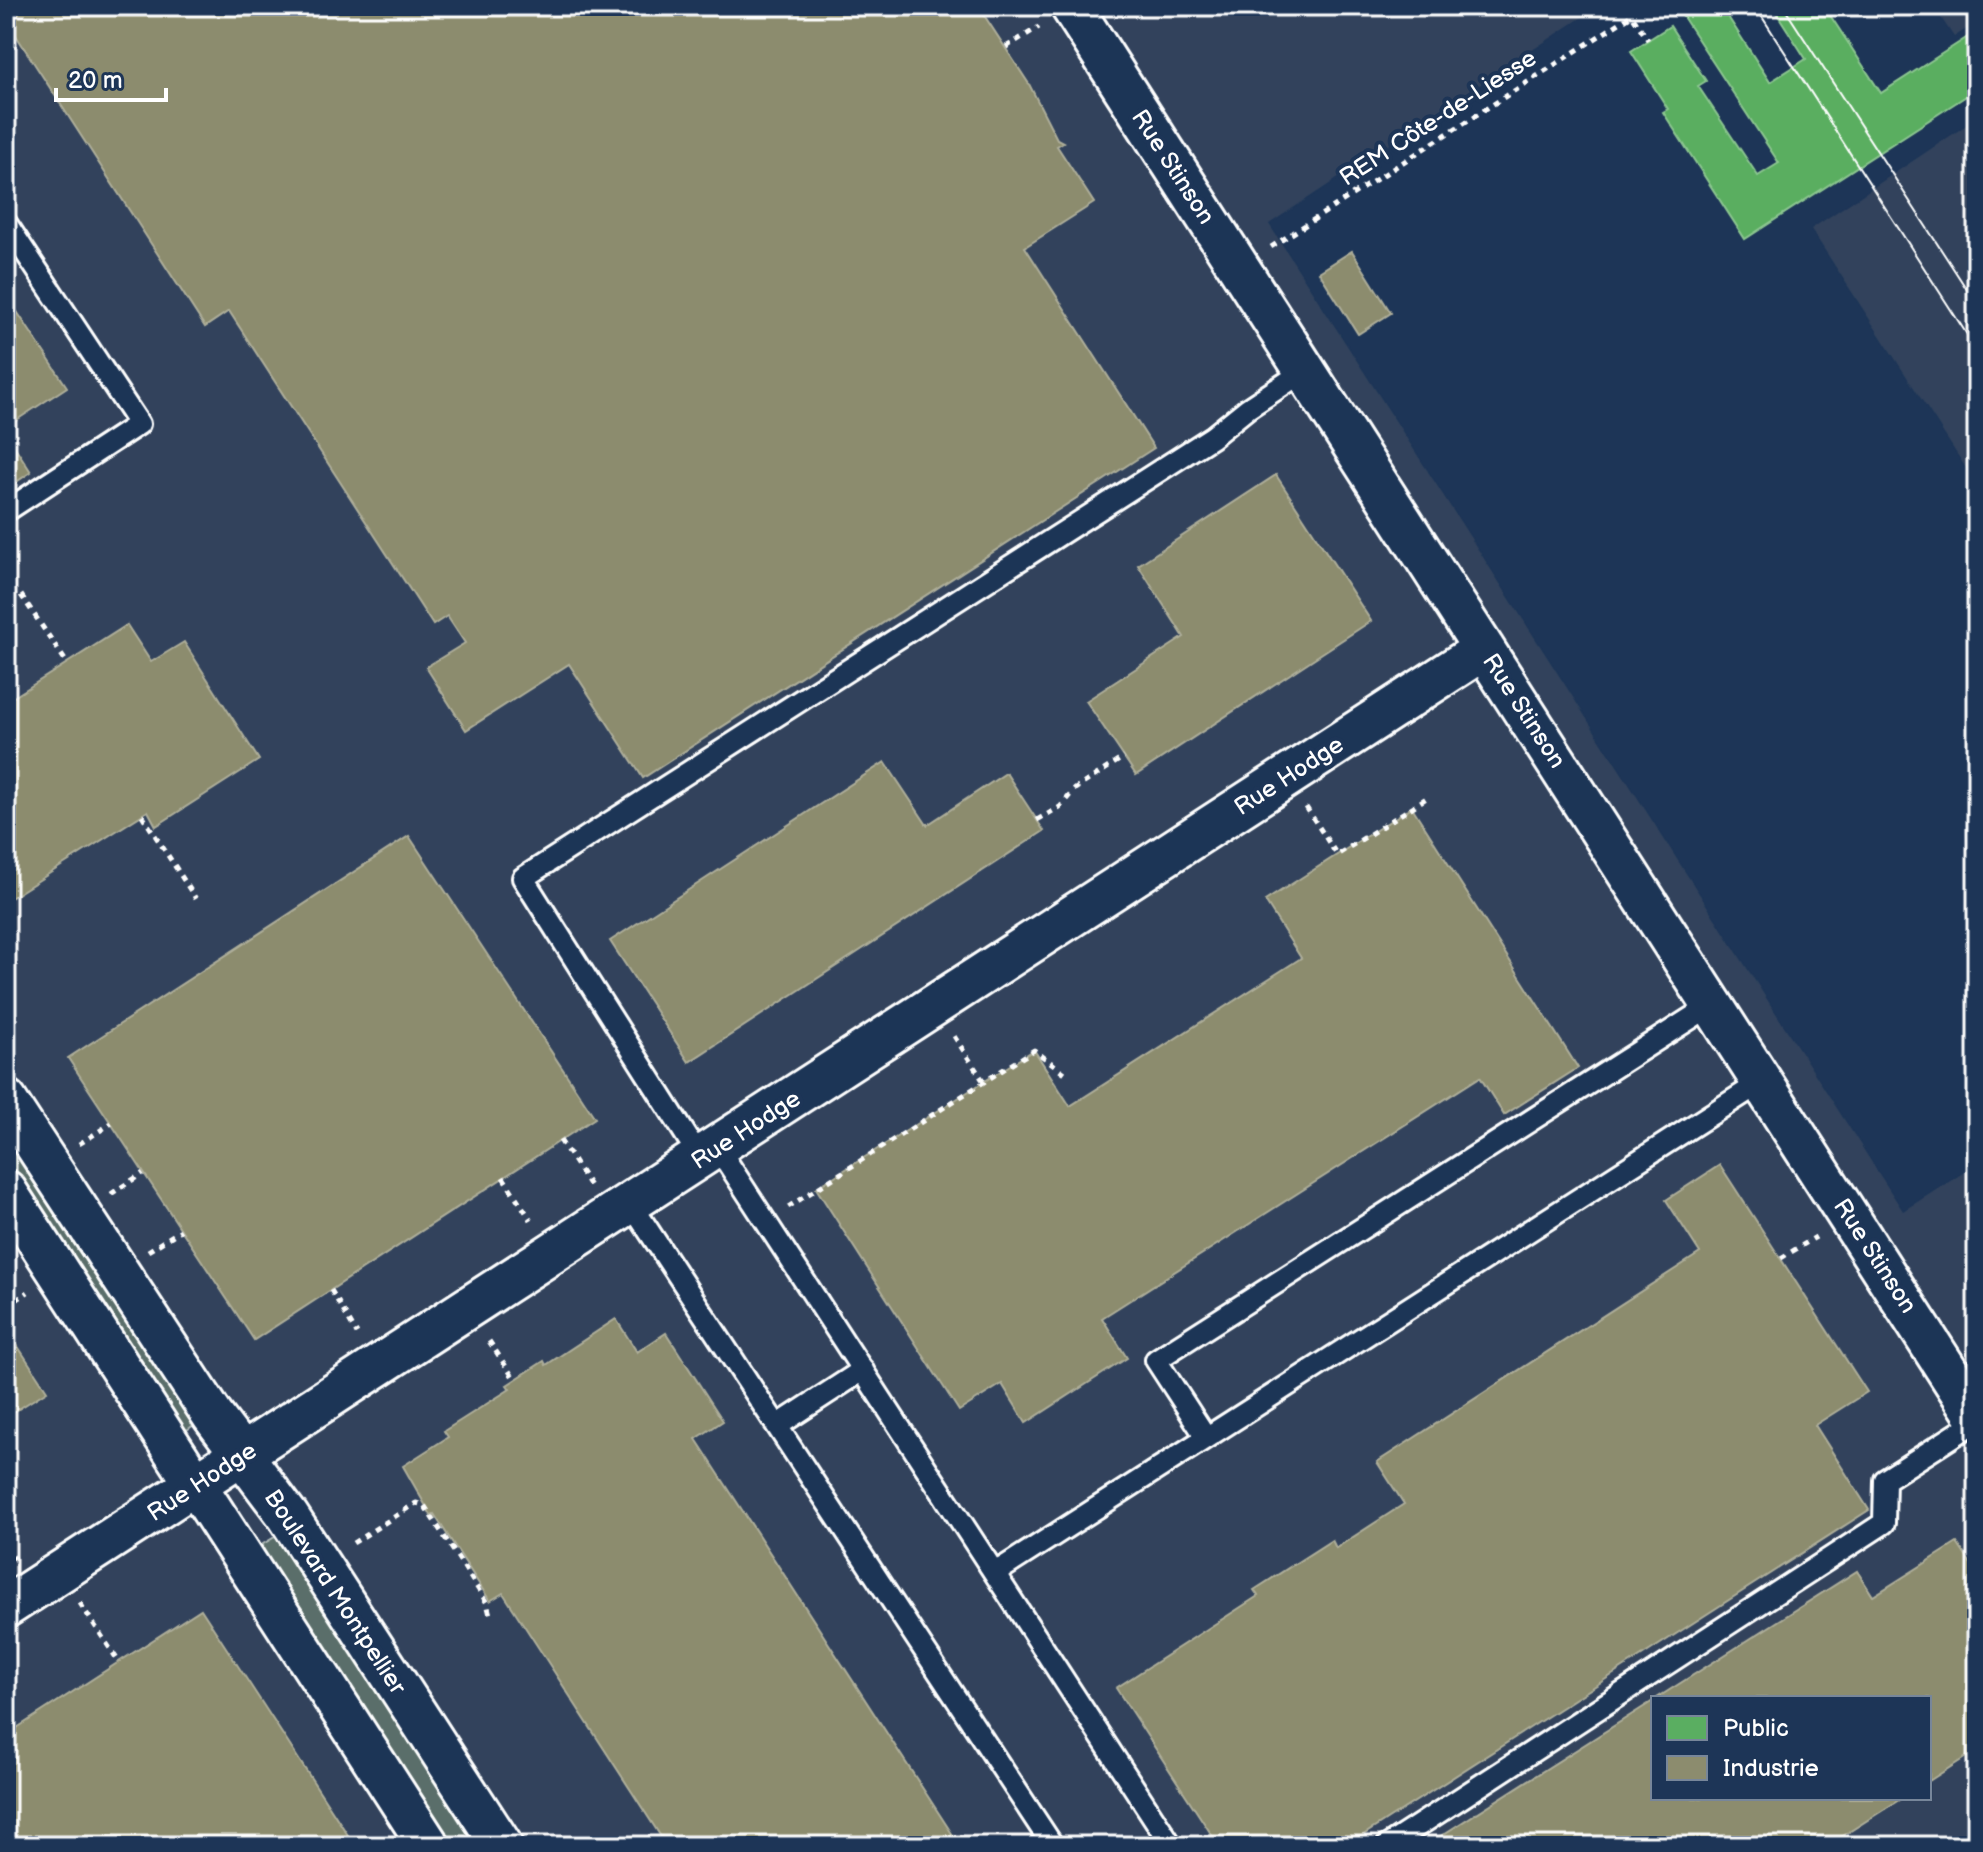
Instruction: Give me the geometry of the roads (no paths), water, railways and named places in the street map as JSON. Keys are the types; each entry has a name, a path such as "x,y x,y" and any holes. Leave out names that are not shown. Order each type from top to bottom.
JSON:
{"street":[{"name":"Rue Stinson","path":"1055,16 1238,268 1763,1081 1977,1419"},
{"name":"Rue Hodge","path":"6,1607 1484,649"},
{"name":"Boulevard Montpellier","path":"6,1100 205,1403 294,1525 502,1846"},
{"path":"6,1191 429,1846"}],"lane":[{"path":"6,223 139,424 6,511"},
{"path":"1172,1846 863,1370 710,1153 523,878 1212,437 1248,408 1304,371"},
{"path":"1206,1437 1156,1360 1713,1004"},
{"path":"995,1573 1763,1081"},
{"path":"631,1204 1053,1846"},
{"path":"777,1426 863,1370"},
{"path":"1387,1846 1884,1523 1885,1480 1977,1419"}],"tram line":[{"path":"1755,6 1977,350"},
{"path":"1783,6 1977,305"}]}
